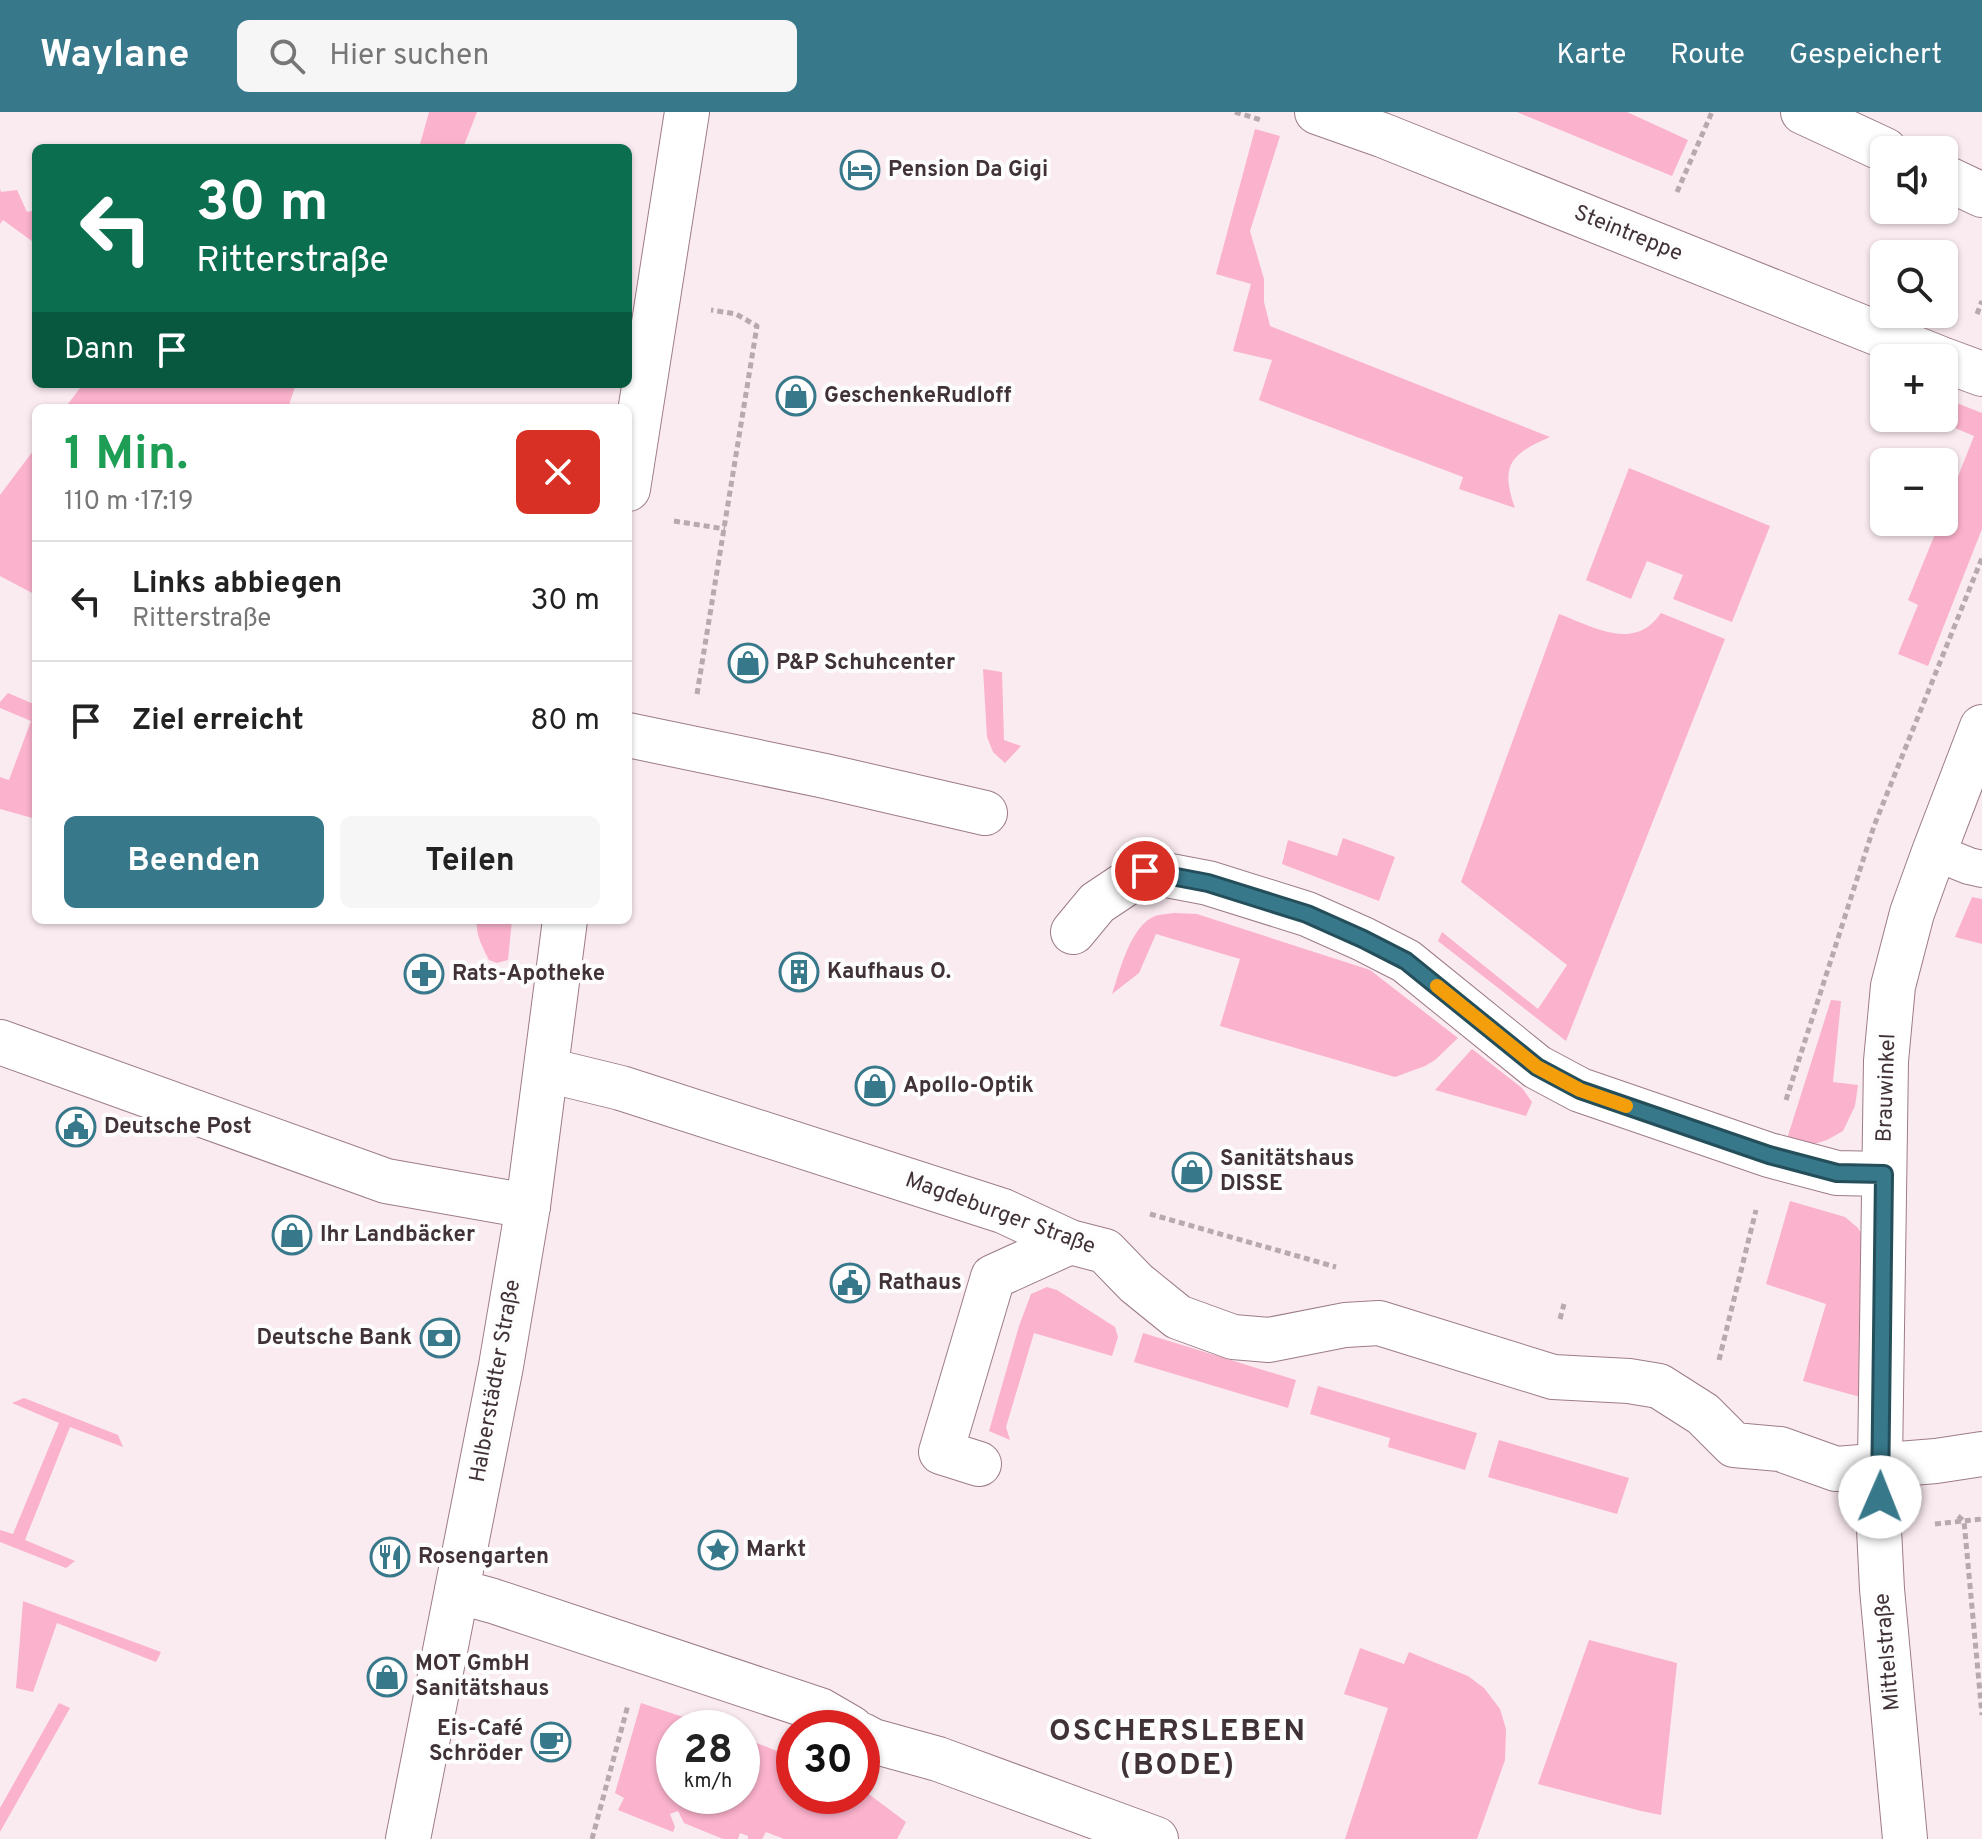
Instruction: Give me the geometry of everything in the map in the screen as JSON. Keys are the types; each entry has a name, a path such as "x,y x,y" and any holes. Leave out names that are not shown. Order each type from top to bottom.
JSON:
{"street":[{"path":"632,463 687,112"},
{"name":"Steintreppe","path":"1317,112 1387,124 1906,344"},
{"path":"1803,112 1870,143"},
{"path":"1958,184 1982,195"},
{"name":"Steintreppe","path":"1958,365 1982,374"},
{"name":"Brauwinkel","path":"1881,1465 1886,1061 1893,986 1912,913 1982,727"},
{"path":"632,736 985,813"},
{"path":"1073,932 1097,903 1145,871 1208,883 1307,914 1406,961 1537,1067 1580,1090 1769,1155 1837,1173 1884,1174"},
{"name":"Halberstädter Straße","path":"408,1839 501,1366 528,1206 564,924"},
{"path":"0,1042 386,1181 528,1206"},
{"name":"Magdeburger Straße","path":"547,1070 621,1088 1003,1211 1070,1242 1105,1251 1136,1283 1178,1317 1233,1337 1269,1340 1345,1325 1379,1323 1553,1377 1629,1381 1659,1386 1703,1414 1734,1445 1780,1449 1836,1469 1982,1454"},
{"path":"960,1458 993,1277 1070,1242"},
{"name":"Mittelstraße","path":"1881,1465 1879,1529 1882,1589 1905,1839"},
{"path":"457,1591 820,1710"},
{"path":"880,1743 938,1759 1156,1839"}],"lane":[{"path":"1934,852 1982,869"}],"path":[{"path":"657,300 736,314 757,326 697,698"},
{"path":"679,521 725,529"},
{"path":"1703,1414 1769,1155 1874,826 1982,558"},
{"path":"1936,1461 1937,1498 1964,1521 1982,1715"},
{"path":"592,1839 628,1703"}],"shaded area":[{"path":"429,112 477,112 465,144 420,144"},
{"path":"1517,112 1627,112 1688,140 1672,176"},
{"path":"1255,129 1280,136 1250,231 1264,279 1264,302 1270,326 1550,437 1526,449 1512,463 1509,482 1515,508 1459,489 1463,477 1259,400 1272,360 1233,351 1251,284 1216,274"},
{"path":"0,189 1,192 17,190 27,212 32,211 32,241 3,220 0,224"},
{"path":"80,388 295,388 289,404 68,404"},
{"path":"1958,404 1982,413 1982,529 1928,666 1898,654 1918,605 1908,600 1934,536 1958,536 1958,477 1974,436 1958,429"},
{"path":"32,452 32,593 0,576 0,495"},
{"path":"1629,468 1770,526 1732,622 1673,599 1683,575 1647,561 1631,599 1586,580"},
{"path":"1661,613 1725,639 1566,1041 1438,941 1442,932 1538,1009 1567,965 1461,882 1559,614 1600,630 1627,634 1651,625"},
{"path":"983,669 1002,672 1004,740 1021,746 1005,763 993,752 987,737"},
{"path":"8,693 32,703 32,818 0,809 0,777 9,780 31,721 0,708 0,702"},
{"path":"1343,838 1395,857 1379,901 1282,864 1288,840 1337,856"},
{"path":"1972,897 1982,899 1982,944 1955,937"},
{"path":"1197,914 1370,970 1458,1038 1435,1060 1395,1077 1220,1026 1240,959 1156,934 1139,973 1112,994 1127,950 1139,929 1155,916"},
{"path":"512,924 508,960 497,963 489,960 478,936 477,925"},
{"path":"1831,1000 1841,1001 1833,1082 1858,1085 1855,1106 1843,1131 1827,1140 1808,1146 1786,1142"},
{"path":"1472,1049 1522,1088 1532,1102 1526,1116 1435,1090"},
{"path":"1790,1201 1845,1217 1858,1228 1869,1247 1860,1397 1803,1381 1826,1304 1766,1284"},
{"path":"1047,1287 1057,1290 1115,1327 1118,1337 1112,1356 1034,1333 1006,1427 1010,1440 989,1431 1031,1294"},
{"path":"1143,1333 1296,1380 1288,1408 1134,1362"},
{"path":"1318,1386 1477,1433 1465,1470 1388,1447 1390,1438 1310,1414"},
{"path":"24,1398 118,1435 123,1447 70,1427 25,1540 75,1561 66,1568 0,1542 0,1530 13,1534 59,1423 12,1403"},
{"path":"1499,1440 1629,1478 1617,1514 1488,1477"},
{"path":"23,1601 161,1652 156,1662 57,1623 33,1692 16,1688"},
{"path":"1589,1640 1677,1663 1661,1815 1538,1784"},
{"path":"1360,1648 1404,1664 1409,1652 1468,1676 1484,1688 1500,1709 1506,1729 1505,1760 1477,1839 1345,1839 1388,1708 1344,1694"},
{"path":"59,1703 70,1708 0,1832 0,1808"},
{"path":"641,1703 662,1710 656,1710 656,1814 670,1814 675,1827 673,1832 618,1810 624,1798 615,1793"},
{"path":"760,1744 776,1751 776,1814 880,1814 880,1802 906,1822 897,1839 784,1839 766,1832 762,1839 748,1839 740,1833 738,1839 723,1839 684,1823 680,1814 760,1814"}],"slow traffic":[{"path":"1437,986 1537,1067 1580,1090 1626,1106"}],"place":[{"name":"Pension Da Gigi","path":"860,170"},
{"name":"GeschenkeRudloff","path":"796,396"},
{"name":"P&P Schuhcenter","path":"748,663"},
{"name":"Kaufhaus O.","path":"799,972"},
{"name":"Rats-Apotheke","path":"424,974"},
{"name":"Apollo-Optik","path":"875,1086"},
{"name":"Deutsche Post","path":"76,1127"},
{"name":"Sanitätshaus DISSE","path":"1192,1172"},
{"name":"Ihr Landbäcker","path":"292,1235"},
{"name":"Rathaus","path":"850,1283"},
{"name":"Deutsche Bank","path":"440,1338"},
{"name":"Markt","path":"718,1550"},
{"name":"Rosengarten","path":"390,1557"},
{"name":"MOT GmbH Sanitätshaus","path":"387,1677"},
{"name":"Eis-Café Schröder","path":"551,1742"}],"district":[{"name":"OSCHERSLEBEN (BODE)","path":"1178,1749"}],"route":[{"path":"1145,871 1208,883 1307,914 1363,939 1406,961 1537,1067 1580,1090 1769,1155 1837,1173 1884,1174 1880,1497"}]}
